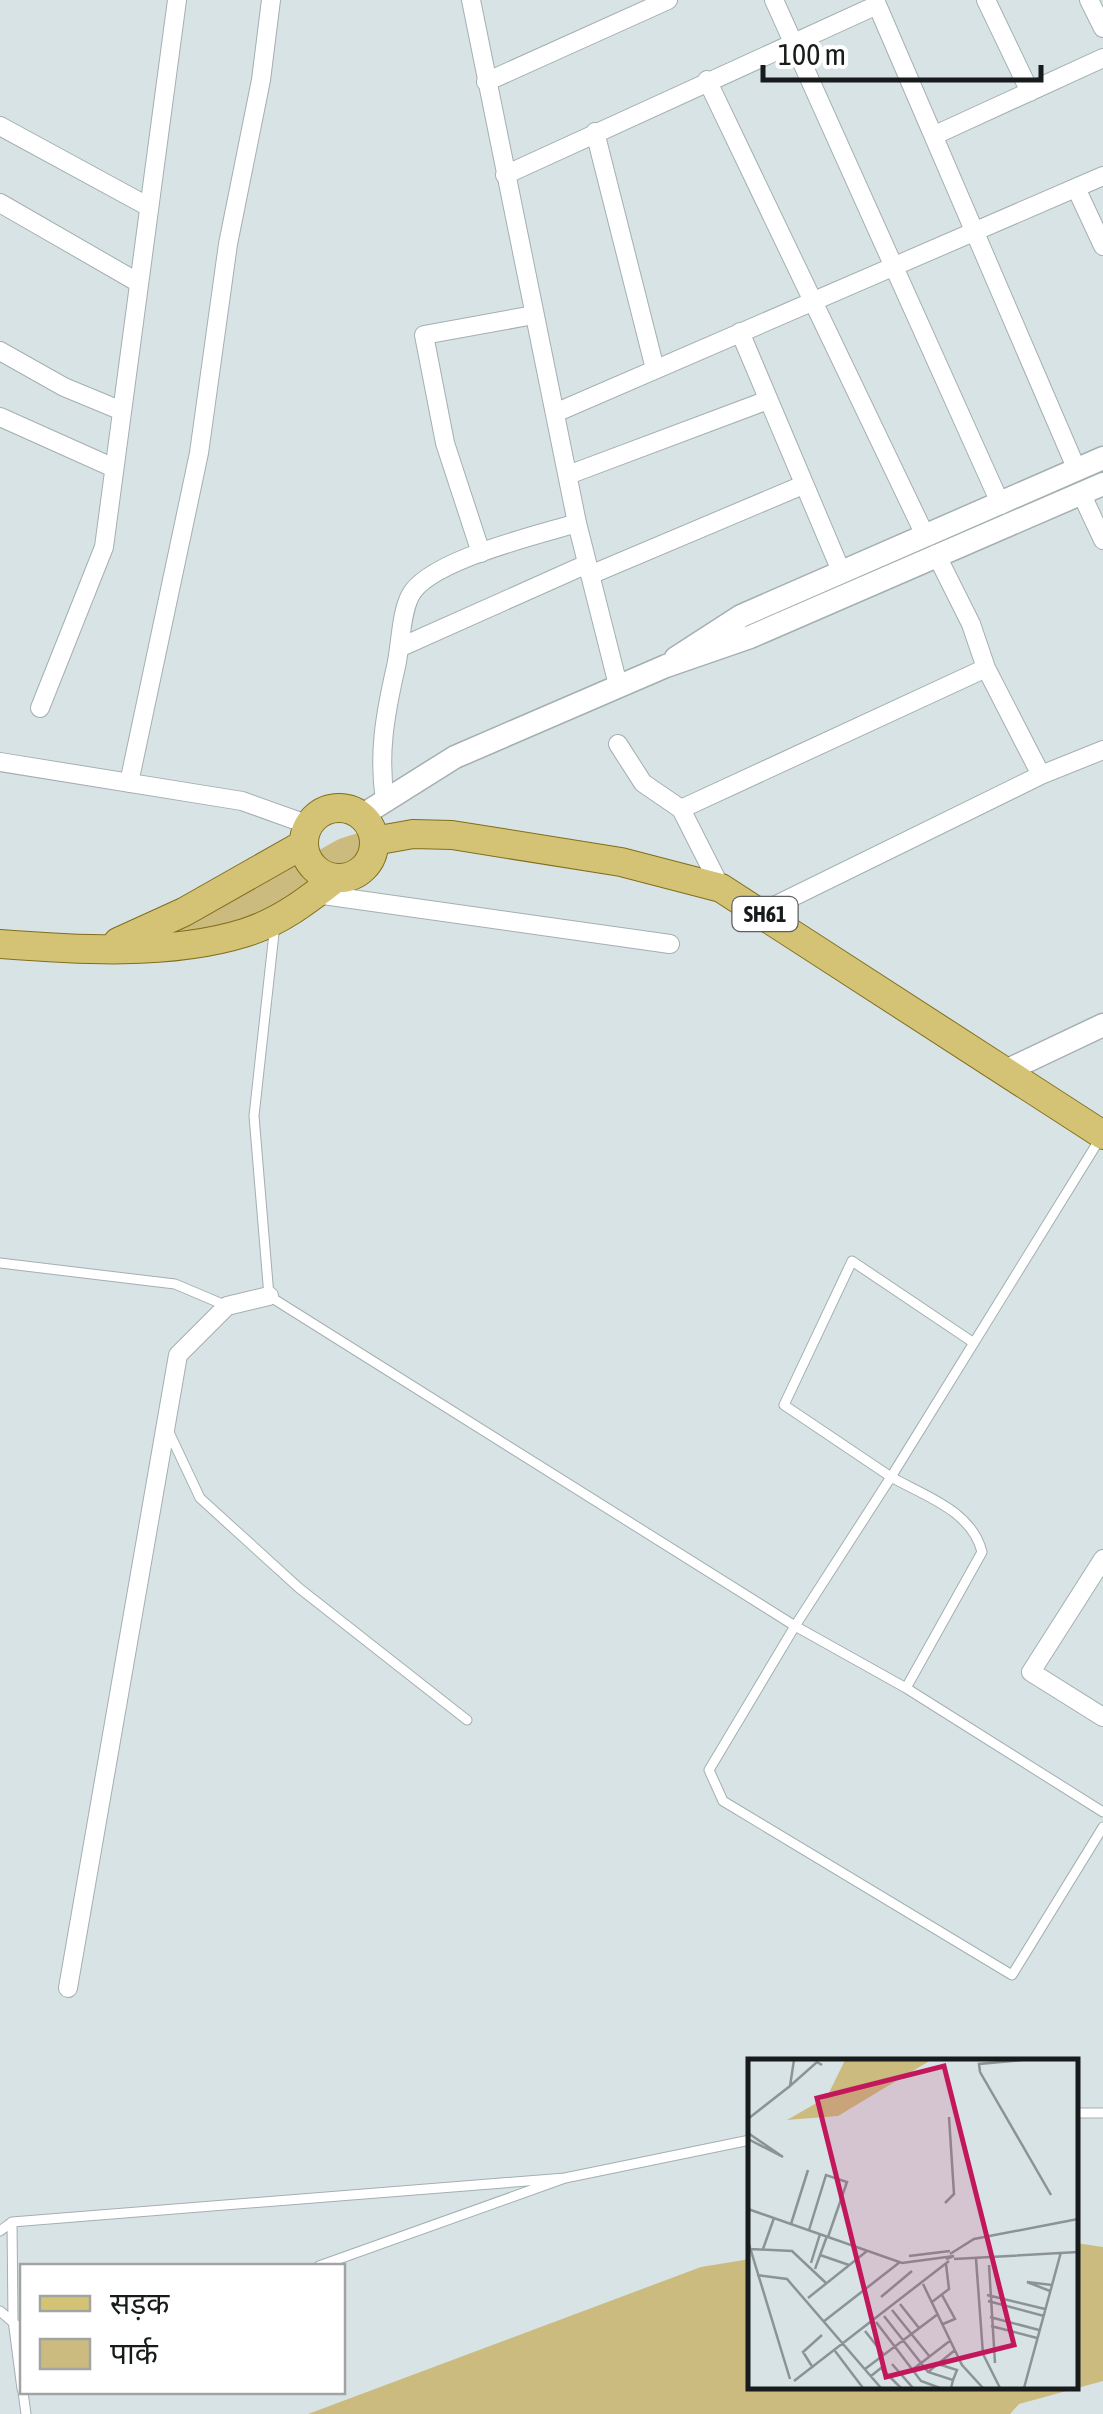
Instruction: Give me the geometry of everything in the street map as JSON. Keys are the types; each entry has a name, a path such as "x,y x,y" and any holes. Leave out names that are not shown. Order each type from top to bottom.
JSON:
{"main road":[{"path":"0,944 108,947 216,939 276,920 326,886 364,868 374,842 361,816 332,808 306,835 184,912 108,947"},
{"name":"SH61","path":"374,842 412,834 470,837 621,862 721,888 1008,1070 1102,1135"},
{"path":"306,835 310,863 326,886"}],"street":[{"path":"40,708 104,547 177,0"},
{"path":"130,782 200,453 228,244 262,80 271,0"},
{"path":"471,0 577,523 618,685"},
{"path":"774,0 1001,504"},
{"path":"986,0 1030,92"},
{"path":"486,82 657,2"},
{"path":"505,175 876,2 1103,540"},
{"path":"1095,3 1103,28"},
{"path":"935,136 1103,58"},
{"path":"707,80 924,533"},
{"path":"0,126 149,207"},
{"path":"596,132 655,369"},
{"path":"555,413 1103,176"},
{"path":"1076,188 1103,246"},
{"path":"0,203 139,283"},
{"path":"481,553 445,443 424,335 534,315"},
{"path":"740,332 841,572"},
{"path":"0,351 64,387 122,410"},
{"path":"568,474 768,400"},
{"path":"0,417 114,468"},
{"path":"361,816 455,757 618,685 750,637 936,554 1079,481 1103,458"},
{"path":"666,666 702,638 741,616 924,533 1001,504 1079,481 1103,484"},
{"path":"401,647 803,485"},
{"path":"385,800 380,769 384,722 410,594 435,574 481,553 577,523"},
{"path":"936,554 971,624 986,668 1041,774"},
{"path":"681,809 986,668"},
{"path":"618,744 643,783 681,809 721,888"},
{"path":"762,912 1041,774 1103,750"},
{"path":"0,762 242,801 306,835"},
{"path":"326,886 670,944"},
{"path":"1008,1070 1103,1025"},
{"path":"68,1988 178,1355 227,1306 269,1296"},
{"path":"1103,1559 1031,1672 1103,1717"}],"lane":[{"path":"276,920 254,1116 269,1296 796,1626 906,1688 1103,1812"},
{"path":"1102,1135 709,1770 723,1800 1012,1975 1103,1827"},
{"path":"906,1688 982,1552 978,1535 964,1518 891,1477 784,1405 852,1261 974,1343"},
{"path":"0,1263 175,1284 227,1306"},
{"path":"166,1425 200,1498 299,1588 467,1720"},
{"path":"0,2231 12,2222 565,2178 748,2140"},
{"path":"324,2264 565,2178"},
{"path":"12,2222 13,2320 20,2369"},
{"path":"0,2311 20,2328"}],"green space":[{"path":"358,833 375,838 361,859 235,930 171,944 182,926 339,839"},
{"path":"1078,2243 1103,2247 1103,2381 1078,2388"},
{"path":"748,2259 748,2389 1074,2389 1019,2404 1010,2414 308,2414 701,2267"}]}
